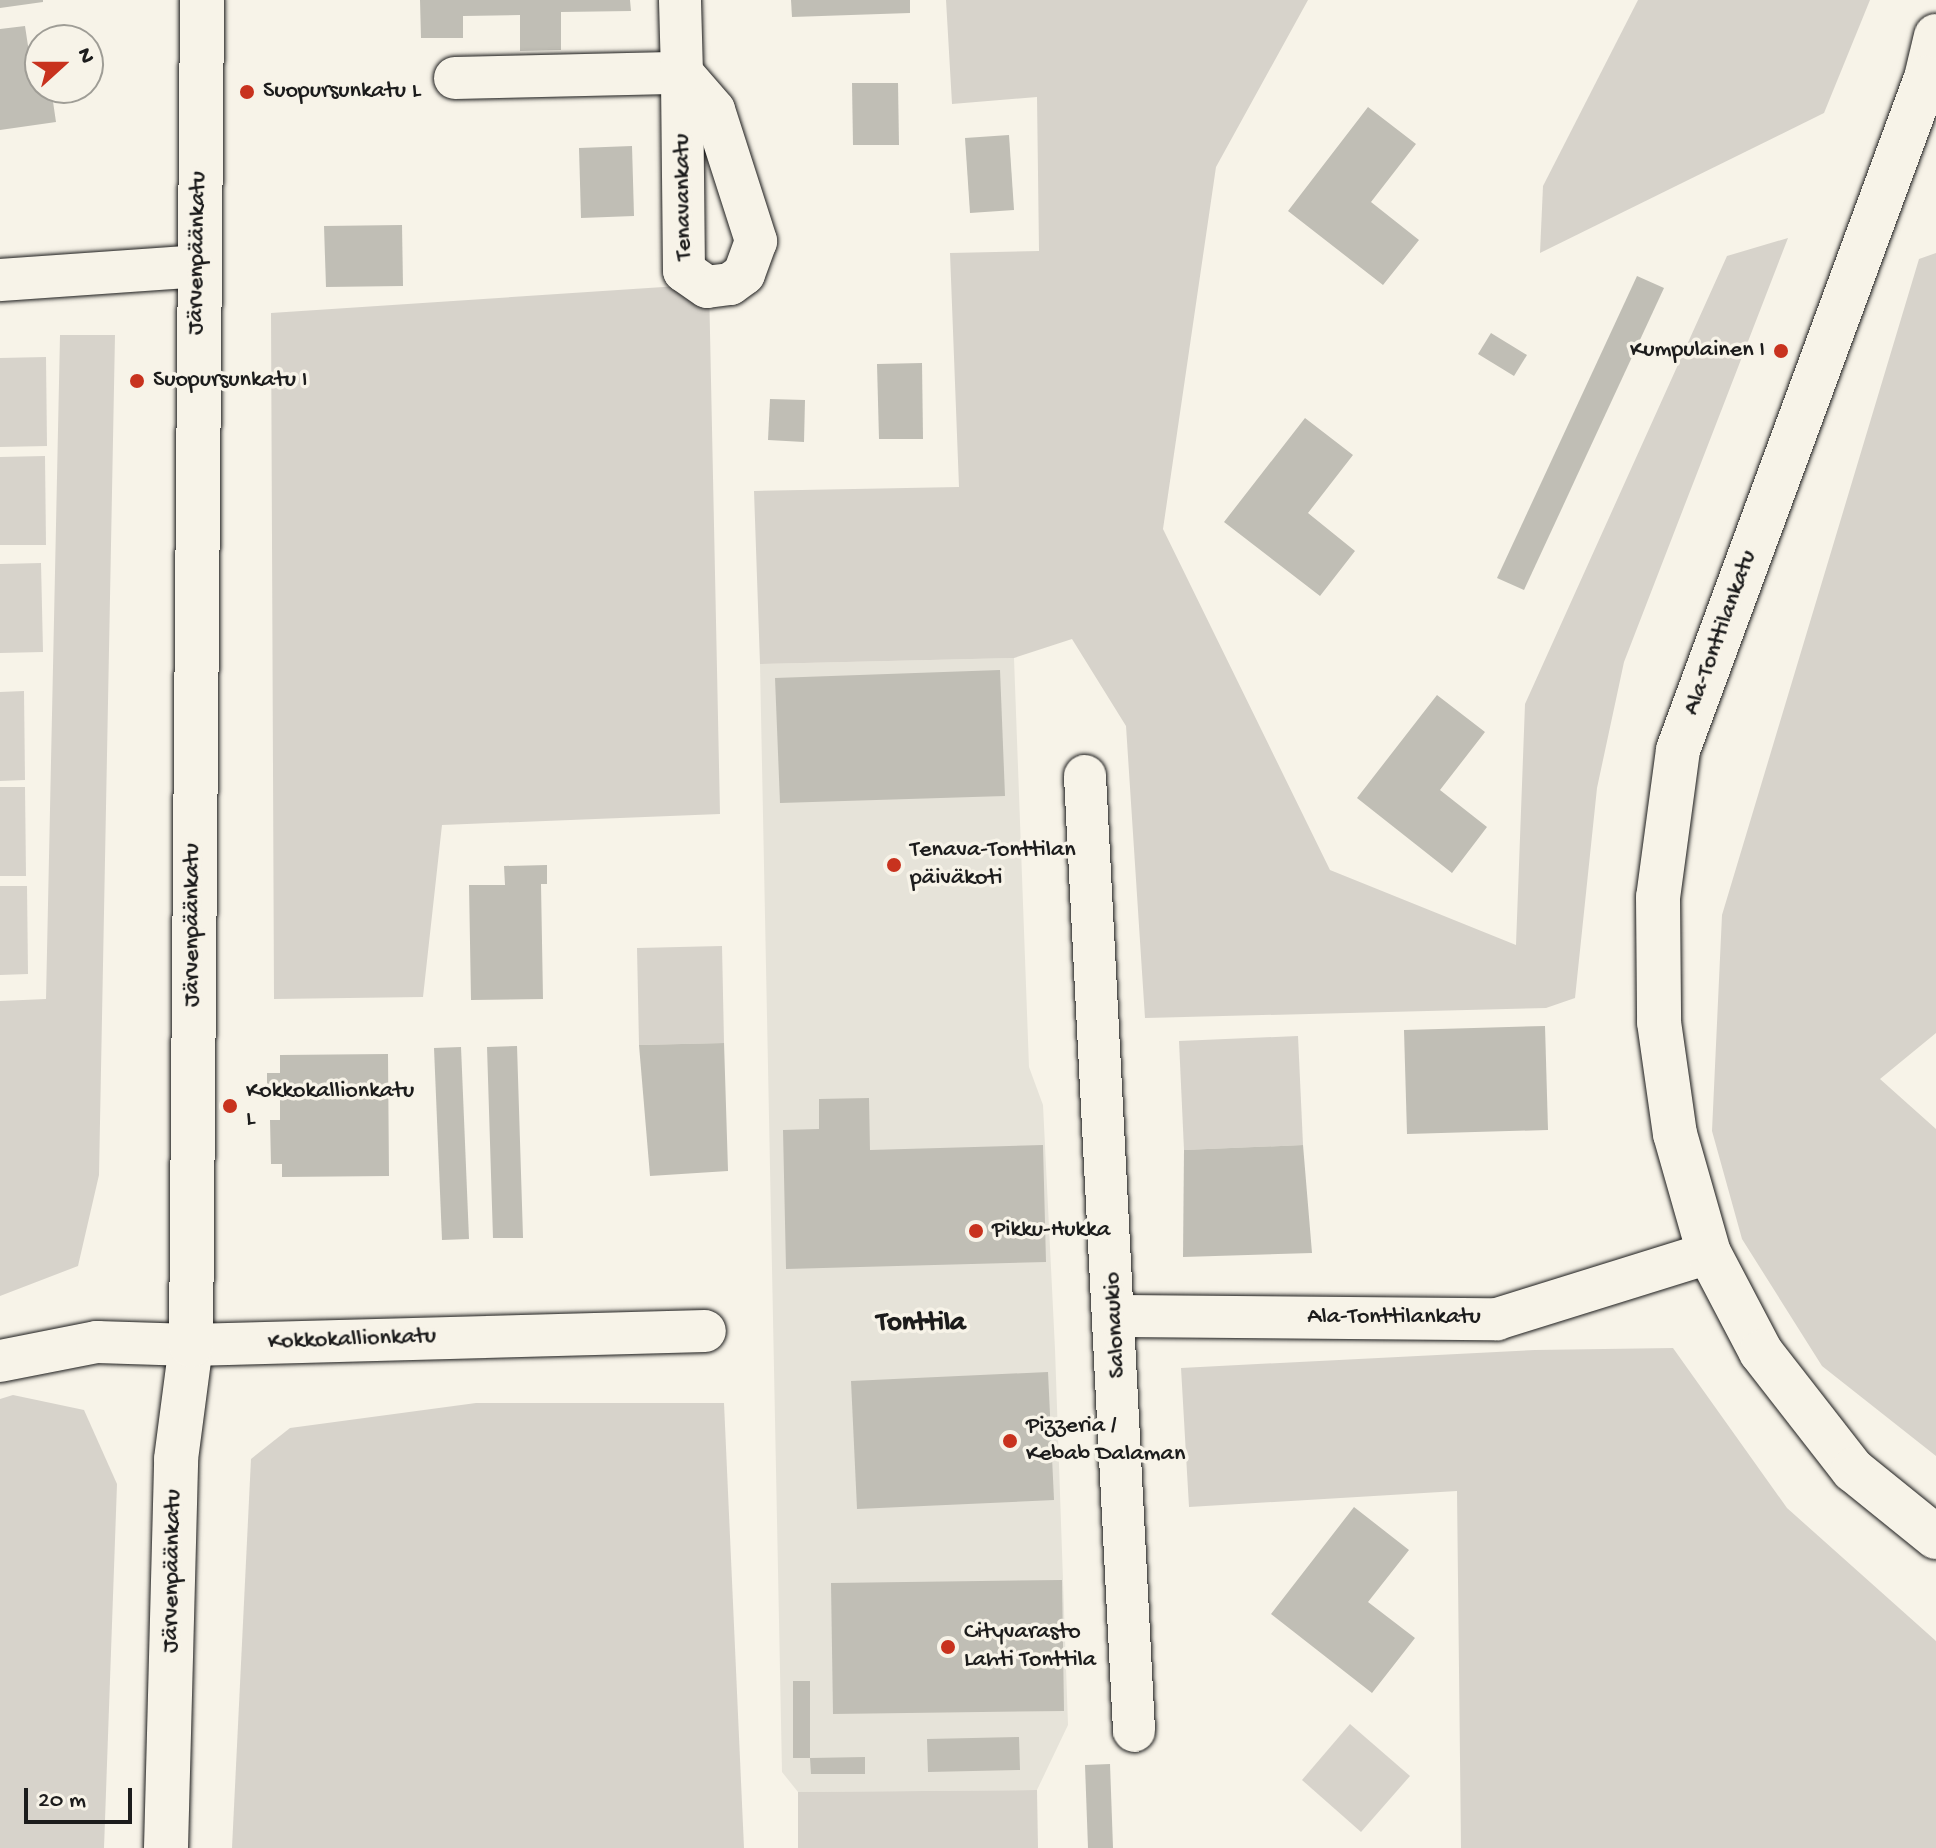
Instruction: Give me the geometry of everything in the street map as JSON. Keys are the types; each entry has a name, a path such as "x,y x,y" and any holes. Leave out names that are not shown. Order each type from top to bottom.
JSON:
{"street":[{"name":"Järvenpäänkatu","path":"166,1848 176,1459 191,1345 202,0"},
{"path":"455,78 682,73 680,0"},
{"name":"Ala-Tonttilankatu","path":"1936,36 1926,78 1678,750 1658,897 1659,1022 1675,1134 1709,1253 1761,1352 1853,1470 1936,1537"},
{"path":"0,280 198,266"},
{"name":"Salonaukio","path":"1085,776 1116,1316 1134,1731"},
{"name":"Ala-Tonttilankatu","path":"1116,1316 1497,1319 1709,1253"},
{"name":"Kokkokallionkatu","path":"0,1361 97,1342 191,1345 705,1331"}],"shaded area":[{"path":"946,0 1308,0 1216,167 1163,529 1330,870 1516,945 1525,704 1727,256 1788,238 1624,662 1597,788 1575,998 1546,1008 1145,1018 1126,726 1072,639 1014,658 760,664 754,491 959,487 950,253 1039,251 1037,97 952,104"},
{"path":"1638,0 1870,0 1824,113 1540,253 1543,186"},
{"path":"1936,253 1936,1033 1880,1079 1936,1129 1936,1456 1822,1366 1742,1239 1712,1131 1722,915 1919,259"},
{"path":"709,284 720,814 442,825 423,997 274,999 271,313"},
{"path":"60,335 115,335 99,1175 78,1266 0,1296 0,1001 46,999"},
{"path":"46,357 47,446 0,447 0,358"},
{"path":"45,456 46,545 0,545 0,457"},
{"path":"41,563 43,652 0,653 0,564"},
{"path":"1014,658 1029,1067 1043,1105 1068,1725 1037,1790 798,1792 782,1772 760,664"},
{"path":"24,691 25,780 0,781 0,692"},
{"path":"0,787 25,787 26,876 0,876"},
{"path":"0,886 27,886 28,974 0,975"},
{"path":"722,946 724,1043 639,1045 637,948"},
{"path":"1298,1036 1303,1145 1184,1150 1179,1041"},
{"path":"1673,1348 1787,1508 1936,1641 1936,1848 1461,1848 1457,1491 1189,1507 1181,1368 1535,1350"},
{"path":"13,1395 84,1410 117,1484 104,1848 0,1848 0,1399"},
{"path":"476,1403 724,1403 744,1848 232,1848 251,1459 290,1428"},
{"path":"1350,1724 1410,1776 1361,1832 1302,1780"},
{"path":"1037,1790 1038,1848 798,1848 798,1792"}],"building":[{"path":"0,0 43,0 43,2 0,8"},
{"path":"420,0 630,0 631,11 561,12 561,50 520,51 520,15 463,16 463,38 421,38"},
{"path":"791,0 910,0 910,13 792,17"},
{"path":"24,26 24,104 53,104 56,122 0,130 0,29"},
{"path":"852,83 898,83 899,145 853,145"},
{"path":"1368,107 1416,144 1371,202 1419,240 1383,285 1288,211"},
{"path":"1009,135 1014,210 970,213 965,138"},
{"path":"632,146 634,216 581,218 579,148"},
{"path":"402,225 403,286 326,287 324,226"},
{"path":"1637,276 1664,288 1524,590 1497,578"},
{"path":"1491,333 1527,355 1514,376 1478,354"},
{"path":"922,363 923,439 879,439 877,364"},
{"path":"770,399 805,400 804,442 768,440"},
{"path":"1305,418 1353,455 1308,513 1355,551 1320,596 1224,522"},
{"path":"1000,670 1005,796 780,803 775,678"},
{"path":"1437,695 1485,732 1440,790 1487,827 1452,873 1357,798"},
{"path":"547,865 547,884 541,884 543,999 471,1000 469,885 505,885 504,866"},
{"path":"1545,1026 1548,1130 1407,1134 1404,1030"},
{"path":"724,1043 728,1171 650,1176 639,1045"},
{"path":"517,1046 523,1238 493,1238 487,1047"},
{"path":"461,1047 469,1239 442,1240 434,1048"},
{"path":"388,1054 389,1176 282,1177 282,1164 271,1164 270,1120 280,1120 280,1097 267,1097 267,1073 280,1073 280,1055"},
{"path":"869,1098 870,1150 1043,1145 1046,1262 786,1269 783,1130 819,1129 819,1099"},
{"path":"1303,1145 1312,1253 1183,1257 1184,1150"},
{"path":"1048,1372 1054,1500 857,1509 851,1381"},
{"path":"1354,1507 1409,1550 1368,1602 1415,1638 1372,1693 1271,1614"},
{"name":"Cityvarasto Lahti Tonttila","path":"1062,1580 1064,1711 833,1714 831,1583"},
{"path":"793,1681 810,1681 810,1758 793,1758"},
{"path":"1019,1737 1020,1770 928,1772 927,1739"},
{"path":"865,1757 865,1774 811,1774 810,1758"},
{"path":"1110,1764 1113,1848 1088,1848 1085,1765"}],"place":[{"name":"Suopursunkatu L","path":"247,92"},
{"name":"Kumpulainen I","path":"1781,351"},
{"name":"Suopursunkatu I","path":"137,381"},
{"name":"Tenava-Tonttilan päiväkoti","path":"894,865"},
{"name":"Kokkokallionkatu L","path":"230,1106"},
{"name":"Pikku-Hukka","path":"976,1231"},
{"name":"Pizzeria / Kebab Dalaman","path":"1010,1441"},
{"name":"Cityvarasto Lahti Tonttila","path":"948,1647"}],"district":[{"name":"Tonttila","path":"921,1324"}]}
